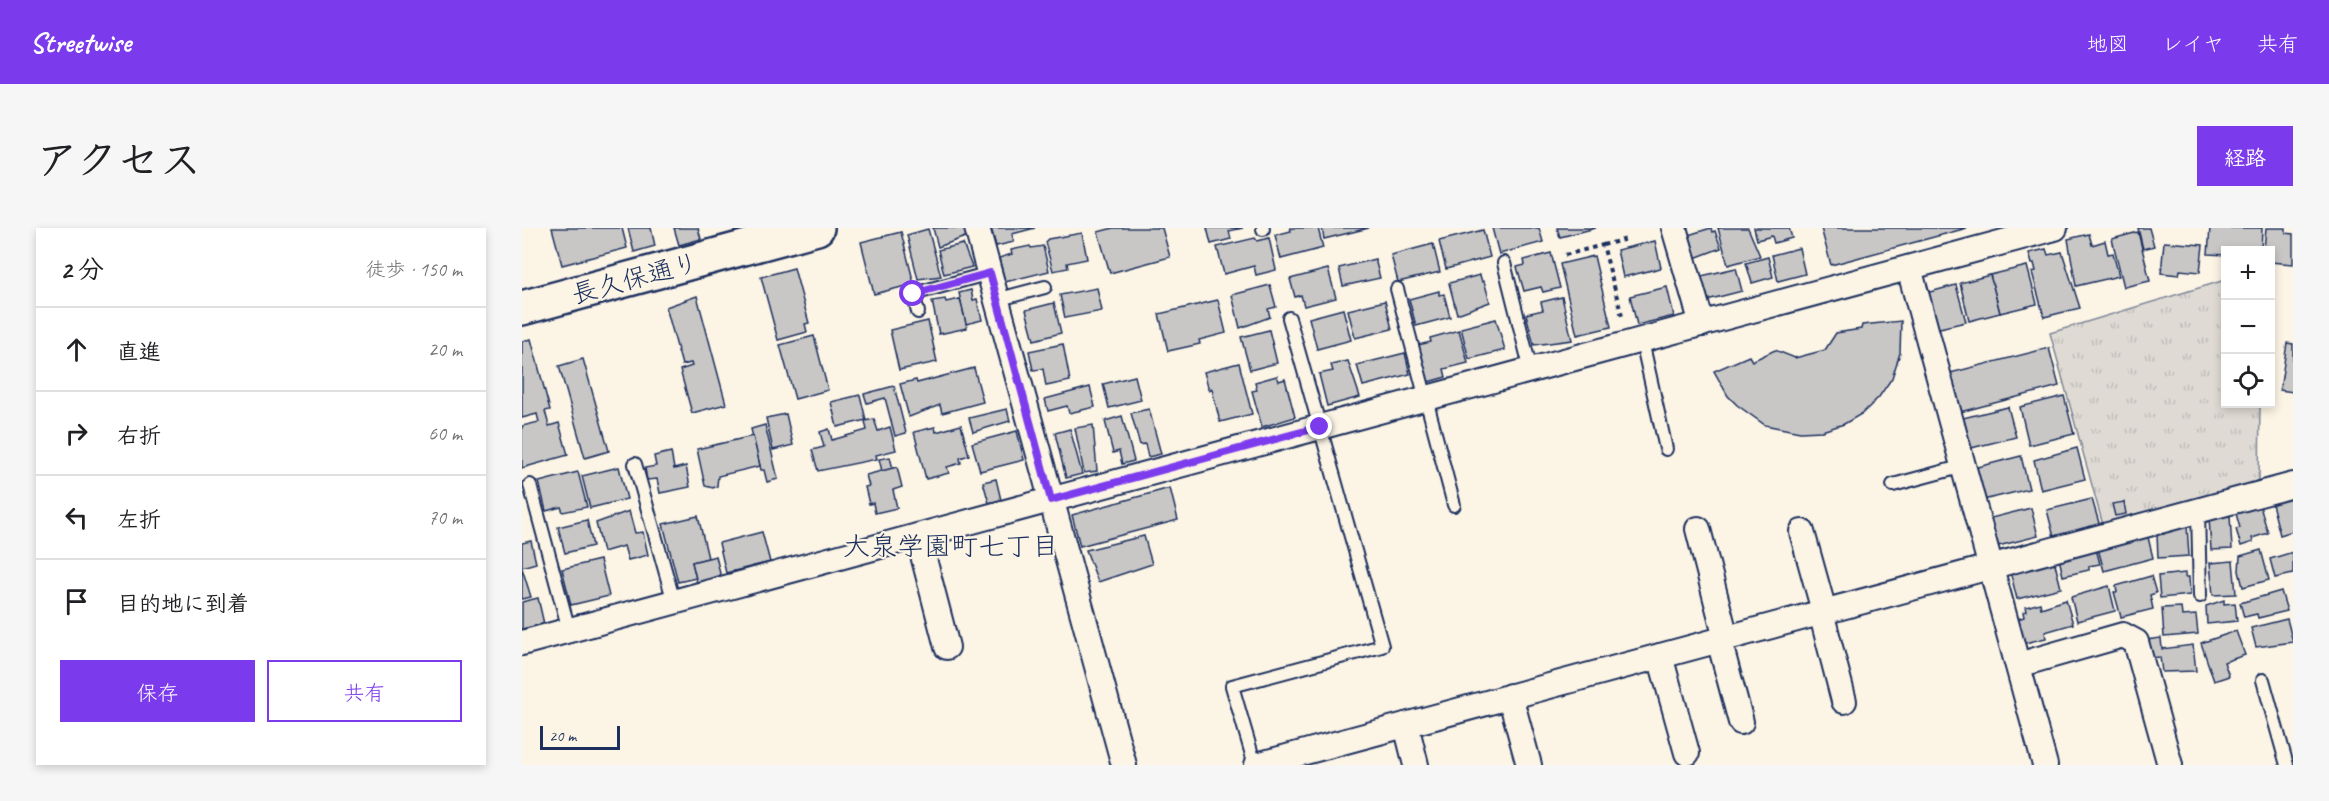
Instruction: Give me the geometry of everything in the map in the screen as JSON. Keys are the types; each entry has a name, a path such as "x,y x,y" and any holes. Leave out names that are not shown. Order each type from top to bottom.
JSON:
{"street":[{"name":"長久保通り","path":"522,309 817,228"},
{"path":"977,228 1124,765"},
{"path":"1674,228 1702,324"},
{"path":"522,643 2055,228"},
{"path":"1909,268 2045,765"},
{"path":"1256,765 1301,759 1406,725 1510,696 2293,485"},
{"path":"1698,529 1741,722"},
{"path":"1802,532 1844,701"},
{"path":"918,536 947,647"},
{"path":"2018,665 2123,635 2136,642 2170,765"},
{"path":"1660,656 1687,753"},
{"path":"1510,696 1529,765"},
{"path":"1406,725 1416,765"}],"lane":[{"path":"1504,263 1531,371"},
{"path":"918,312 913,294 990,273"},
{"path":"996,300 1045,287"},
{"path":"1397,289 1454,504"},
{"path":"1256,765 1232,686 1382,646 1289,318"},
{"path":"1635,343 1666,449"},
{"path":"635,464 674,602"},
{"path":"1893,485 1964,466"},
{"path":"530,485 570,630"},
{"path":"2198,511 2200,596"},
{"path":"2263,680 2287,765"}],"path":[{"path":"1565,255 1627,239"},
{"path":"1603,245 1635,343"}],"green space":[{"path":"2221,281 2221,408 2260,408 2259,483 2103,525 2050,333"}],"building":[{"path":"552,228 622,228 627,248 562,265"},
{"path":"628,228 651,228 655,246 634,252"},
{"path":"674,228 698,228 701,239 679,245"},
{"path":"933,228 966,228 968,236 938,247"},
{"path":"991,228 1035,228 1012,234 1014,242 996,246"},
{"path":"1113,228 1162,228 1170,257 1110,273 1098,232"},
{"path":"1207,228 1243,228 1229,231 1231,239 1211,244"},
{"path":"1290,228 1318,228 1323,248 1281,259 1275,235 1291,231"},
{"path":"1322,228 1369,228 1324,239"},
{"path":"1492,228 1539,228 1543,242 1499,254"},
{"path":"1557,228 1596,228 1560,237"},
{"path":"1711,228 1712,232 1715,231 1721,248 1692,259 1685,236"},
{"path":"1718,228 1748,228 1760,256 1728,265"},
{"path":"1754,228 1789,228 1792,238 1774,243 1772,236 1757,240"},
{"path":"1821,228 1967,228 1831,265"},
{"path":"2138,228 2149,228 2154,246 2143,249"},
{"path":"2210,228 2262,228 2261,246 2221,246 2221,255 2208,254"},
{"path":"2266,228 2286,228 2286,233 2293,234 2293,264 2275,262 2275,246 2264,246"},
{"path":"928,229 941,276 918,279 907,235"},
{"path":"1483,230 1490,257 1446,269 1439,241"},
{"path":"901,232 914,284 874,294 861,242"},
{"path":"2138,232 2150,281 2124,287 2112,239"},
{"path":"1082,233 1087,259 1067,263 1068,268 1053,271 1045,242 1048,239"},
{"path":"2089,234 2092,245 2105,241 2108,254 2113,253 2119,276 2076,286 2068,239"},
{"path":"1255,238 1257,241 1269,238 1276,270 1256,275 1254,266 1224,274 1217,247"},
{"path":"1655,241 1661,268 1623,277 1617,250"},
{"path":"2164,242 2203,245 2200,272 2180,270 2179,275 2161,273"},
{"path":"963,244 972,267 944,274 938,250"},
{"path":"1433,244 1440,272 1398,282 1391,255"},
{"path":"1030,246 1031,248 1043,246 1049,271 1005,282 999,258 1012,254 1011,250"},
{"path":"1799,248 1805,274 1778,281 1772,255"},
{"path":"2046,249 2048,255 2062,252 2080,308 2044,317 2032,272 2036,271 2029,253"},
{"path":"1551,253 1560,288 1543,292 1541,287 1524,291 1517,267 1525,265 1524,260"},
{"path":"1594,256 1611,327 1577,335 1560,264"},
{"path":"1768,257 1773,277 1752,283 1746,263"},
{"path":"1375,259 1380,278 1343,286 1339,268"},
{"path":"2027,266 2037,304 2000,313 1990,275"},
{"path":"794,268 809,323 805,324 807,332 778,340 761,277"},
{"path":"1736,268 1742,291 1703,301 1697,277"},
{"path":"1328,269 1336,298 1304,306 1301,295 1295,297 1290,279"},
{"path":"1480,275 1490,302 1457,314 1449,283"},
{"path":"1990,275 2000,313 1969,321 1960,283"},
{"path":"1270,285 1276,307 1268,309 1270,317 1240,328 1232,295"},
{"path":"1956,285 1966,322 1935,329 1926,293"},
{"path":"1667,287 1674,316 1637,325 1630,296"},
{"path":"1097,288 1102,311 1065,318 1060,295"},
{"path":"971,290 973,300 977,299 982,320 966,324 959,293"},
{"path":"1439,291 1439,295 1444,294 1450,317 1416,326 1409,299"},
{"path":"697,296 726,404 692,413 680,370 692,366 691,363 682,365 666,307"},
{"path":"1562,297 1572,340 1534,345 1526,314 1543,310 1541,302"},
{"path":"945,299 946,302 960,299 967,328 939,334 932,301"},
{"path":"1218,300 1226,333 1199,340 1200,344 1168,351 1159,314"},
{"path":"1385,301 1392,329 1355,338 1348,310"},
{"path":"1054,303 1061,333 1034,340 1026,310"},
{"path":"1343,309 1351,340 1317,349 1309,318"},
{"path":"1496,319 1505,350 1469,359 1461,328"},
{"path":"928,321 937,362 899,370 890,330"},
{"path":"1901,321 1900,353 1892,378 1879,397 1863,413 1844,424 1822,431 1800,432 1765,425 1728,396 1714,371 1749,356 1752,361 1775,350 1795,358 1825,350 1836,333 1861,329 1862,325"},
{"path":"1269,330 1277,363 1250,370 1241,337"},
{"path":"1459,330 1468,363 1444,369 1446,377 1428,382 1418,345 1431,342 1430,338"},
{"path":"814,336 828,390 795,399 780,345"},
{"path":"531,339 550,410 545,411 549,426 559,423 568,455 522,468 522,426 539,422 537,414 522,418 522,341"},
{"path":"2287,343 2293,344 2293,392 2280,390"},
{"path":"1063,344 1070,381 1046,386 1043,369 1033,370 1029,351"},
{"path":"2049,348 2059,386 1960,412 1950,373"},
{"path":"1405,353 1410,374 1363,386 1357,365"},
{"path":"583,359 609,451 585,458 559,366"},
{"path":"1348,361 1360,397 1327,406 1319,374 1333,371 1331,365"},
{"path":"1239,363 1252,414 1220,422 1212,389 1209,390 1204,372"},
{"path":"974,368 983,402 942,413 940,405 909,417 900,384 916,380 917,383"},
{"path":"1135,376 1141,400 1109,408 1103,384"},
{"path":"1277,376 1279,381 1285,379 1295,417 1262,427 1252,391 1257,390 1255,382"},
{"path":"894,386 906,433 895,436 885,398 867,403 864,394"},
{"path":"1090,387 1095,407 1069,413 1067,406 1048,411 1045,399"},
{"path":"860,395 866,420 837,427 831,402"},
{"path":"2064,396 2074,434 2029,445 2020,407"},
{"path":"2008,407 2016,437 1967,449 1959,419"},
{"path":"1007,409 1010,421 973,432 969,418"},
{"path":"1149,409 1161,454 1148,457 1145,444 1140,445 1131,413"},
{"path":"786,414 793,445 773,450 766,418"},
{"path":"1122,416 1134,461 1122,464 1119,451 1113,453 1105,421"},
{"path":"874,419 878,431 890,427 896,450 876,455 877,459 818,471 812,450 824,447 820,432 829,429 832,440 867,430 865,421"},
{"path":"765,425 778,479 767,482 764,470 761,470 751,429"},
{"path":"961,425 969,455 960,458 961,463 947,467 949,473 926,479 914,432 935,427 936,432"},
{"path":"1093,425 1097,471 1084,473 1075,428"},
{"path":"1070,429 1082,474 1066,478 1055,433"},
{"path":"1017,431 1024,460 980,471 972,443"},
{"path":"753,436 760,466 718,476 717,486 713,488 705,486 697,449"},
{"path":"2077,448 2085,479 2041,490 2034,460"},
{"path":"671,452 674,469 686,466 690,487 660,493 657,479 647,480 645,468 656,466 654,456"},
{"path":"2021,456 2029,489 1983,500 1974,468"},
{"path":"890,457 893,469 882,471 879,459"},
{"path":"619,467 627,499 590,508 582,476"},
{"path":"897,467 902,487 893,490 897,508 875,513 873,503 869,504 865,487 869,486 866,475"},
{"path":"578,472 587,507 563,512 561,507 546,511 539,482"},
{"path":"996,479 1001,500 989,503 983,482"},
{"path":"1170,488 1178,520 1080,546 1072,515"},
{"path":"2293,495 2293,531 2280,535 2270,496"},
{"path":"2092,499 2101,530 2055,541 2047,510"},
{"path":"2124,502 2126,514 2115,516 2112,504"},
{"path":"2259,503 2268,533 2252,538 2253,542 2241,546 2236,529 2240,528 2235,510"},
{"path":"2031,508 2038,536 1998,546 1991,518"},
{"path":"629,511 635,533 643,532 648,555 628,560 624,546 603,552 596,523"},
{"path":"698,516 708,558 692,562 696,578 678,582 663,524"},
{"path":"2230,516 2232,549 2211,550 2209,517"},
{"path":"587,520 593,546 565,553 558,527"},
{"path":"2187,526 2189,556 2158,558 2157,534 2164,534 2164,528"},
{"path":"2146,529 2153,558 2104,571 2096,541"},
{"path":"762,532 770,562 726,573 719,543"},
{"path":"1144,536 1152,564 1098,582 1086,550"},
{"path":"531,541 536,563 522,567 522,543"},
{"path":"2095,545 2100,564 2089,566 2089,570 2063,576 2058,554"},
{"path":"2261,550 2269,580 2243,587 2239,571 2240,556"},
{"path":"2293,552 2293,574 2275,578 2270,559"},
{"path":"716,556 721,578 697,583 692,562"},
{"path":"2053,556 2061,588 2017,599 2009,567"},
{"path":"600,560 609,596 571,605 562,569"},
{"path":"2233,561 2236,594 2213,595 2210,563"},
{"path":"522,568 531,597 522,599"},
{"path":"2185,573 2185,577 2189,577 2190,595 2160,598 2158,576"},
{"path":"2151,576 2156,593 2150,595 2153,609 2121,617 2114,592 2117,592 2116,586"},
{"path":"2109,586 2115,611 2077,621 2071,597"},
{"path":"2281,591 2287,611 2258,618 2257,614 2244,617 2240,603"},
{"path":"538,598 544,624 522,629 522,602"},
{"path":"2066,600 2073,624 2045,632 2046,638 2025,643 2018,619 2024,617 2023,612 2027,611 2026,607 2040,603 2041,608"},
{"path":"2224,600 2224,604 2235,603 2237,621 2207,624 2206,606"},
{"path":"2181,607 2182,616 2196,615 2198,634 2164,637 2162,608"},
{"path":"2287,619 2293,642 2256,647 2251,628"},
{"path":"2236,631 2245,655 2224,662 2229,676 2214,681 2201,643"},
{"path":"2161,638 2162,649 2193,645 2196,671 2162,672 2160,657 2149,658 2146,640"}],"district":[{"name":"大泉学園町七丁目","path":"951,546"}],"route":[{"path":"913,294 990,273 1051,500 1320,427"}]}
